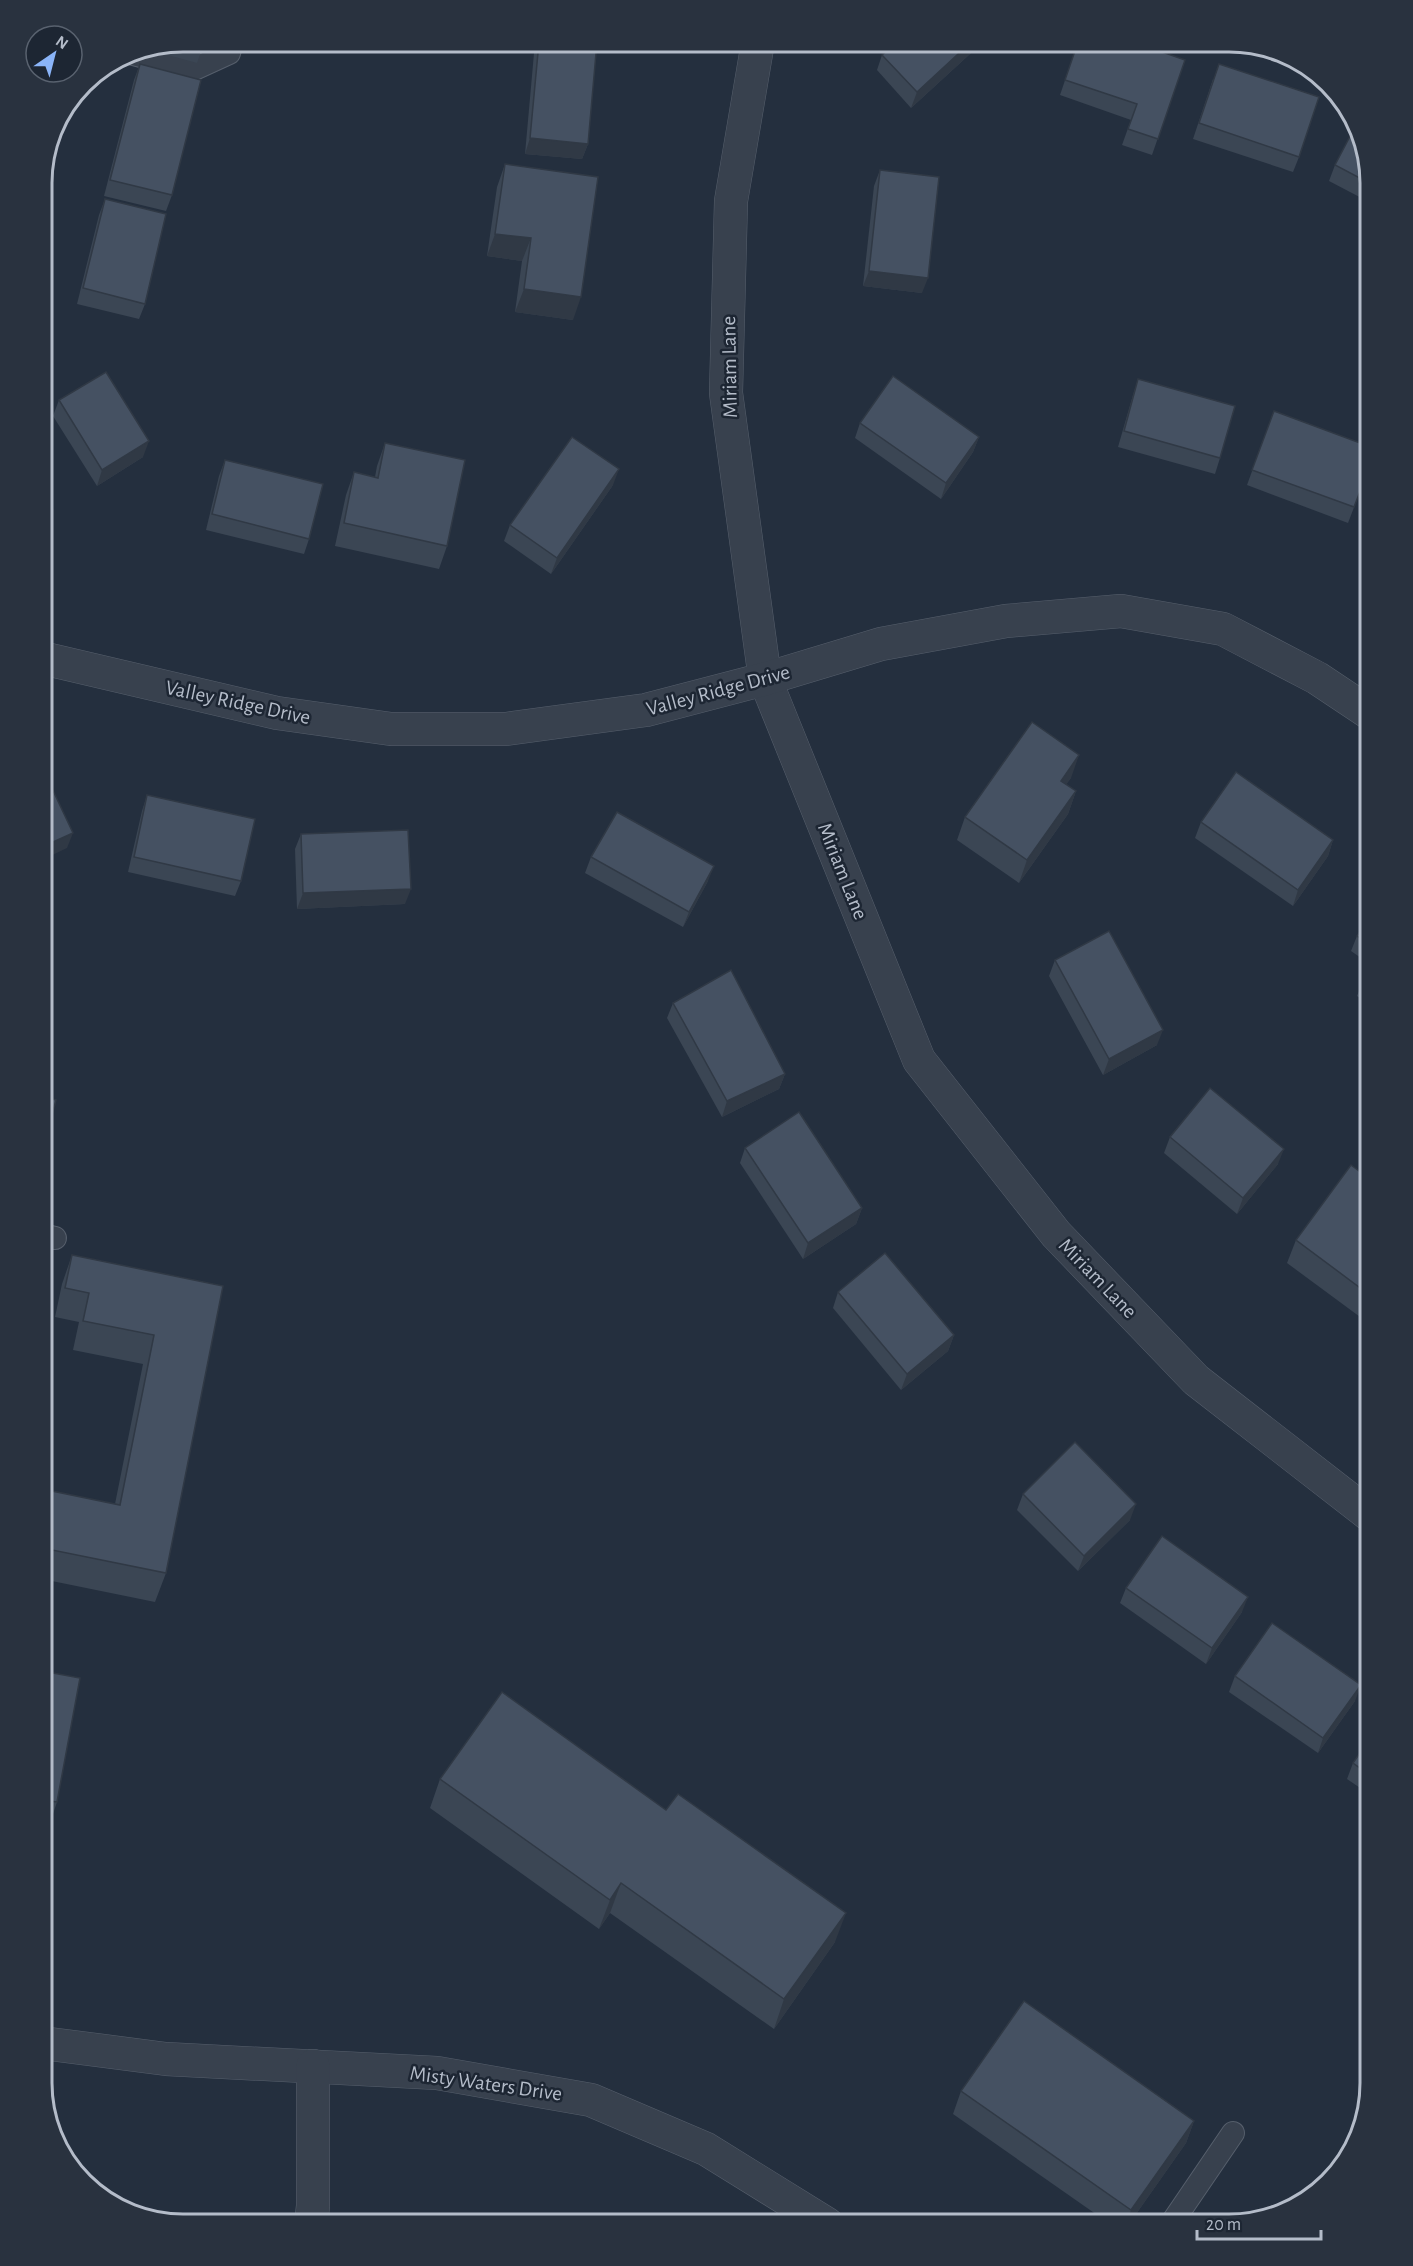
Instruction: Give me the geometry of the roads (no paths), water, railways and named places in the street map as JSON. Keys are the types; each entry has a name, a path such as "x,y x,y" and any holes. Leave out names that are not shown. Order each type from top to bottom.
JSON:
{"street":[{"name":"Miriam Lane","path":"756,53 731,201 726,393 765,679 919,1060 1056,1234 1196,1380 1360,1507"},
{"name":"Valley Ridge Drive","path":"53,661 277,713 391,729 518,727 646,710 765,679 881,644 1006,621 1121,612 1224,629 1317,678 1360,707"},
{"name":"Misty Waters Drive","path":"52,2044 166,2059 437,2073 591,2100 706,2149 810,2214"},
{"path":"313,2213 314,2066"}],"lane":[{"path":"147,58 192,70 229,53"},
{"path":"1178,2214 1233,2133"}]}
